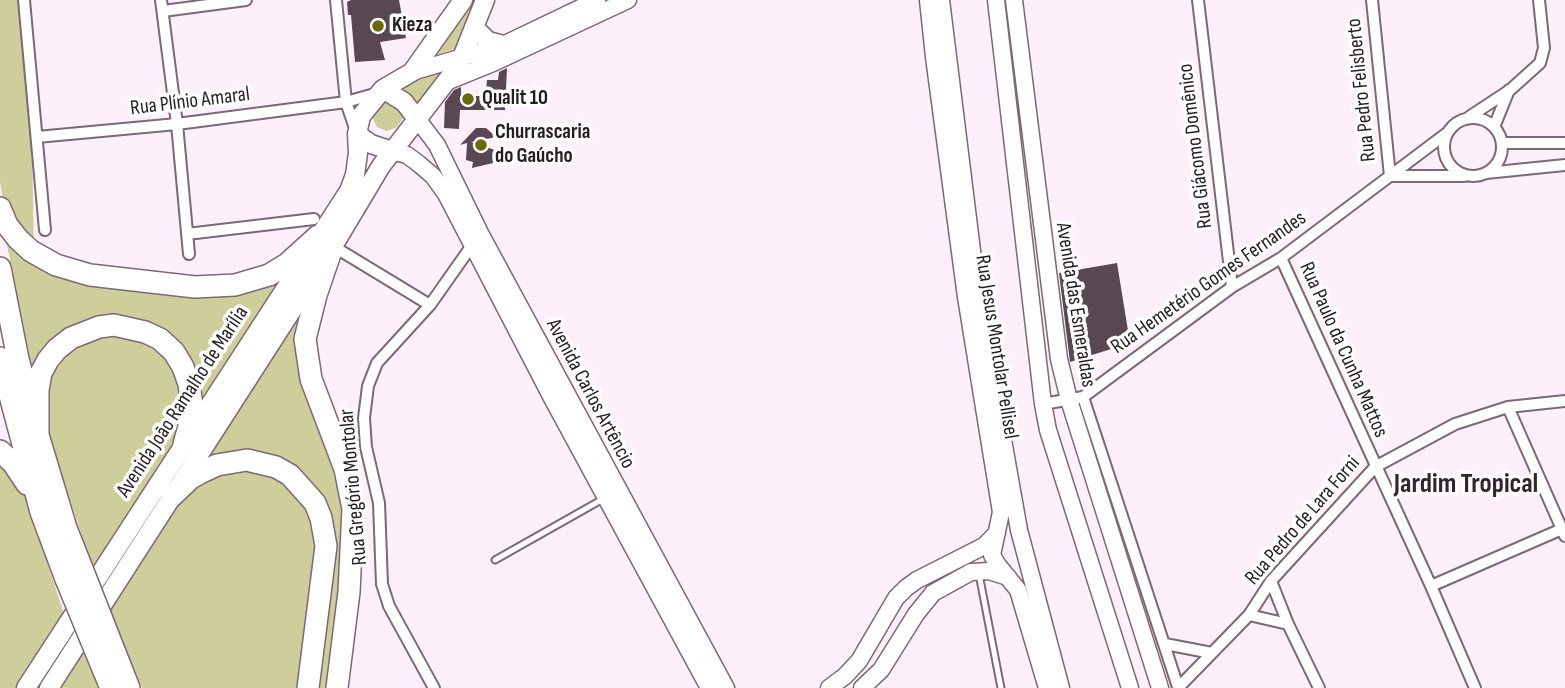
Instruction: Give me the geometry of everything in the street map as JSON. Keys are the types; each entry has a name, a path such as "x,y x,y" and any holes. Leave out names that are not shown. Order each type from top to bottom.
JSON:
{"highway":[{"path":"0,208 7,225 18,239 30,251 56,265 90,275 195,287 235,285 269,275 326,239"},
{"path":"326,239 306,339 311,379 345,469 353,509 349,592 337,688"},
{"path":"0,268 18,359 66,528 75,575"},
{"path":"38,435 38,390 41,373 48,360 71,338 99,327 114,325 145,331 160,340 174,352 183,367 192,406 184,443"},
{"path":"0,358 41,512"},
{"path":"0,451 13,463 41,512 75,575 108,657 129,688"},
{"path":"172,496 191,478 218,464 247,460 262,461 290,475 315,503 326,546 308,688"},
{"path":"108,657 111,688"}],"main road":[{"path":"412,72 463,0"},
{"path":"485,0 464,56 392,151 371,144 357,134 361,116 380,91 412,72 464,56 503,45 597,0"},
{"path":"446,82 628,0"},
{"name":"Rua Jesus Montolar Pellisel","path":"928,0 940,56 978,299 1019,530 1061,688"},
{"name":"Rua Jesus Montolar Pellisel","path":"941,0 940,56 966,298 1001,512 992,555 1018,590 1047,688"},
{"name":"Avenida das Esmeraldas","path":"996,0 1048,430 1130,688"},
{"name":"Avenida das Esmeraldas","path":"1014,0 1059,359 1076,398 1160,688"},
{"path":"474,27 488,41 503,45"},
{"path":"380,91 404,102 418,120"},
{"path":"1010,122 1028,119"},
{"name":"Avenida Carlos Artêncio","path":"418,120 437,145 475,239"},
{"name":"Avenida João Ramalho de Marília","path":"49,688 172,496 326,239 355,175 357,134"},
{"name":"Avenida Carlos Artêncio","path":"392,151 407,155 433,176 475,239 559,395 726,688"},
{"name":"Avenida João Ramalho de Marília","path":"26,688 184,443 326,239 364,193 392,151"},
{"name":"Avenida Carlos Artêncio","path":"559,395 606,497 709,688"},
{"path":"829,688 859,661 896,598 906,588 984,546 998,531 1013,526 1019,530"},
{"path":"862,688 881,670 916,614 933,593 962,576 978,571 989,571 1009,578 1019,576 1028,569"}],"street":[{"path":"24,0 45,230"},
{"path":"189,254 162,5 246,0"},
{"path":"336,0 346,102 357,134"},
{"name":"Rua Giácomo Domênico","path":"1198,0 1232,287"},
{"name":"Rua Pedro Felisberto","path":"1372,0 1390,176"},
{"name":"Rua Hemetério Gomes Fernandes","path":"1043,404 1076,398 1232,287 1281,258 1447,133 1460,120 1510,90 1540,63 1544,48 1539,0"},
{"name":"Rua Hemetério Gomes Fernandes","path":"1494,127 1510,90"},
{"name":"Rua Plínio Amaral","path":"37,137 177,124 346,102 380,91"},
{"path":"1469,117 1478,117 1494,127 1502,143 1499,161 1486,173"},
{"path":"1447,133 1443,151 1446,160 1452,167 1468,176"},
{"path":"1502,143 1565,143"},
{"path":"1390,176 1468,176 1565,165"},
{"path":"187,234 326,239 430,305"},
{"name":"Rua Gregório Montolar","path":"434,688 389,606 382,584 379,503 366,447 365,418 368,386 377,363 430,305 475,239"},
{"name":"Rua Paulo da Cunha Mattos","path":"1281,258 1475,688"},
{"path":"1076,398 1178,687"},
{"name":"Rua Pedro de Lara Forni","path":"1178,687 1249,615 1271,581 1375,467 1455,424 1508,407 1565,401"},
{"path":"1431,586 1563,532 1508,407"},
{"path":"1271,581 1319,688"},
{"path":"1249,615 1288,624"},
{"path":"1165,644 1212,653"}],"lane":[{"path":"495,560 606,497"},
{"path":"978,571 1001,688"}],"green space":[{"path":"0,0 18,0 32,143 34,248 3,199 0,182"},
{"path":"470,0 478,0 457,48 435,55"},
{"path":"446,66 417,108 393,87"},
{"path":"387,99 403,112 403,118 397,127 387,131 377,127 371,114 372,109"},
{"path":"3,225 26,252 201,291 290,267 197,410 197,390 130,321 32,369"},
{"path":"317,283 306,315 348,504 333,688 312,688 330,544 289,470 197,469"},
{"path":"91,333 151,339 183,377 183,432 93,569 46,428 48,369"},
{"path":"0,454 24,490 65,617 18,688 0,688"},
{"path":"270,468 319,521 305,688 142,688 109,609 176,502 207,473"},
{"path":"84,647 102,688 59,688"}],"building":[{"name":"Kieza","path":"399,0 406,38 380,42 385,60 355,62 351,15 348,15 347,2"},
{"name":"Qualit 10","path":"507,68 505,110 460,110 459,129 444,128 445,102 454,90 461,87 461,96 483,96 482,91 486,91 487,80 498,80 499,72"},
{"name":"Churrascaria do Gaúcho","path":"476,128 486,128 496,137 471,142 501,152 493,163 472,168 473,162 466,160 467,143 460,145"},
{"path":"1117,263 1130,343 1070,362 1059,273"}],"place":[{"name":"Kieza","path":"378,26"},
{"name":"Qualit 10","path":"468,99"},
{"name":"Churrascaria do Gaúcho","path":"481,145"}],"district":[{"name":"Jardim Tropical","path":"1466,485"}]}
